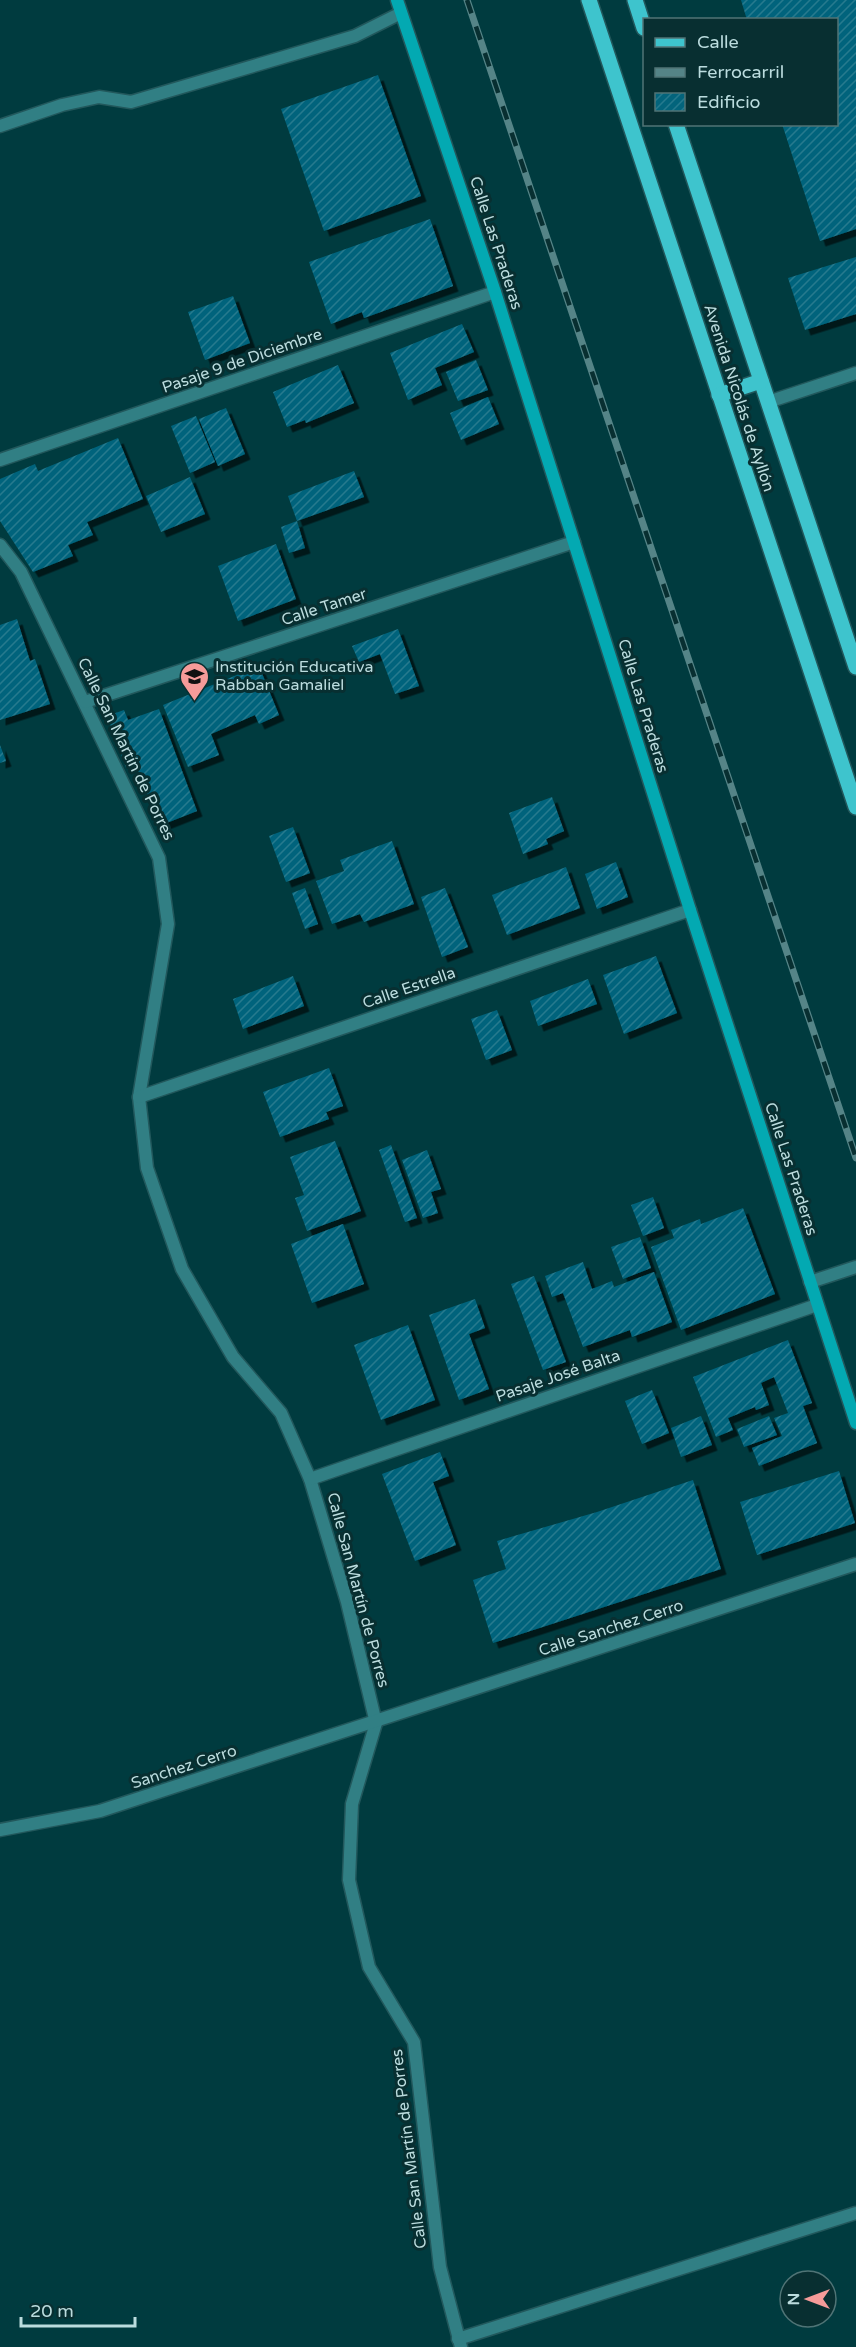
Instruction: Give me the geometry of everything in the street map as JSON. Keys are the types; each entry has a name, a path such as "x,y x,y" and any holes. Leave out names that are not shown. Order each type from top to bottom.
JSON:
{"main road":[{"name":"Avenida Nicolás de Ayllón","path":"589,0 856,807"},
{"path":"635,0 643,22"},
{"name":"Avenida Nicolás de Ayllón","path":"677,126 856,667"},
{"path":"719,395 761,381"}],"street":[{"name":"Calle Las Praderas","path":"397,0 495,292 690,910 856,1423"},
{"path":"0,126 62,105 99,97 131,102 143,99 356,36 401,13"},
{"name":"Pasaje 9 de Diciembre","path":"0,460 495,292"},
{"path":"768,402 856,373"},
{"name":"Calle Tamer","path":"85,702 574,542"},
{"name":"Calle San Martín de Porres","path":"0,545 21,572 159,858 168,924 139,1097 147,1168 182,1269 233,1356 281,1413 310,1479 347,1602 376,1723 352,1804 349,1880 369,1967 414,2042 440,2267 460,2343"},
{"name":"Calle Estrella","path":"139,1097 690,910"},
{"path":"810,1282 856,1267"},
{"name":"Pasaje José Balta","path":"310,1479 817,1305"},
{"name":"Calle Sanchez Cerro","path":"376,1723 856,1564"},
{"name":"Sanchez Cerro","path":"0,1830 100,1811 376,1723"},
{"path":"460,2343 856,2213"}],"building":[{"path":"741,0 856,0 856,229 820,241 783,126 838,126 838,18 746,18"},
{"path":"378,75 421,196 324,231 281,109"},
{"path":"430,219 453,286 364,318 362,312 331,324 309,262"},
{"path":"856,257 856,314 805,330 788,278"},
{"path":"233,296 250,343 205,360 188,312"},
{"path":"462,324 474,352 435,368 442,385 408,400 390,353"},
{"path":"476,360 488,390 458,401 446,372"},
{"path":"338,365 354,403 306,423 305,420 287,427 273,392"},
{"path":"488,397 499,424 461,440 450,413"},
{"path":"226,408 245,454 218,466 199,419"},
{"path":"196,416 215,462 190,473 171,426"},
{"path":"118,438 143,499 87,522 93,535 68,545 73,556 33,572 0,521 0,479 35,464 38,471"},
{"path":"354,471 364,497 297,521 288,496"},
{"path":"190,477 205,514 161,532 146,496"},
{"path":"297,521 305,548 289,553 281,527"},
{"path":"276,544 296,599 238,621 218,566"},
{"path":"17,619 30,661 35,659 50,704 0,720 0,625"},
{"path":"398,629 419,686 395,694 380,654 359,662 352,646"},
{"path":"259,666 279,715 259,724 255,715 211,734 219,755 188,767 163,705"},
{"path":"159,709 197,811 159,826 136,765 126,768 107,716 124,710 128,720"},
{"path":"0,745 6,761 0,763"},
{"path":"552,797 564,831 546,839 548,844 523,854 509,813"},
{"path":"293,827 310,873 286,882 269,836"},
{"path":"392,841 414,904 364,922 360,914 332,924 316,881 344,871 340,860"},
{"path":"616,862 628,897 597,909 585,874"},
{"path":"566,867 580,908 507,935 492,895"},
{"path":"305,888 318,924 305,929 292,893"},
{"path":"445,888 468,947 442,957 421,897"},
{"path":"656,956 677,1013 624,1034 603,975"},
{"path":"293,976 304,1006 243,1029 233,999"},
{"path":"588,979 597,1004 538,1026 530,1001"},
{"path":"497,1010 512,1050 486,1060 471,1019"},
{"path":"329,1068 343,1106 326,1112 329,1119 280,1137 263,1092"},
{"path":"335,1141 361,1211 307,1231 295,1198 304,1195 290,1157"},
{"path":"391,1145 417,1218 405,1222 379,1150"},
{"path":"427,1150 441,1189 431,1192 438,1213 423,1218 402,1160"},
{"path":"653,1197 664,1228 643,1236 631,1205"},
{"path":"743,1208 775,1294 681,1330 651,1247 674,1238 671,1230 700,1219 701,1224"},
{"path":"343,1224 364,1284 312,1303 291,1244"},
{"path":"640,1237 651,1268 623,1279 611,1247"},
{"path":"583,1262 592,1289 612,1281 614,1287 654,1272 672,1322 632,1337 630,1330 583,1347 563,1293 552,1297 545,1276"},
{"path":"534,1276 566,1362 543,1370 511,1284"},
{"path":"475,1299 485,1328 469,1334 489,1389 459,1400 429,1315"},
{"path":"408,1325 435,1400 381,1420 354,1345"},
{"path":"788,1340 812,1403 803,1406 817,1443 759,1466 752,1448 782,1436 774,1418 788,1413 774,1377 761,1383 769,1405 756,1410 755,1407 728,1418 733,1430 716,1437 693,1377"},
{"path":"652,1390 669,1433 642,1444 625,1401"},
{"path":"701,1416 712,1445 681,1457 671,1428"},
{"path":"769,1416 777,1435 744,1447 737,1429"},
{"path":"440,1452 449,1476 433,1482 456,1545 415,1561 382,1474"},
{"path":"839,1471 855,1523 757,1555 740,1502"},
{"path":"693,1480 721,1569 493,1643 473,1580 506,1569 497,1541 597,1512"}],"railway":[{"path":"467,0 856,1158"}],"place":[{"name":"Institución Educativa Rabban Gamaliel","path":"194,702"}]}
